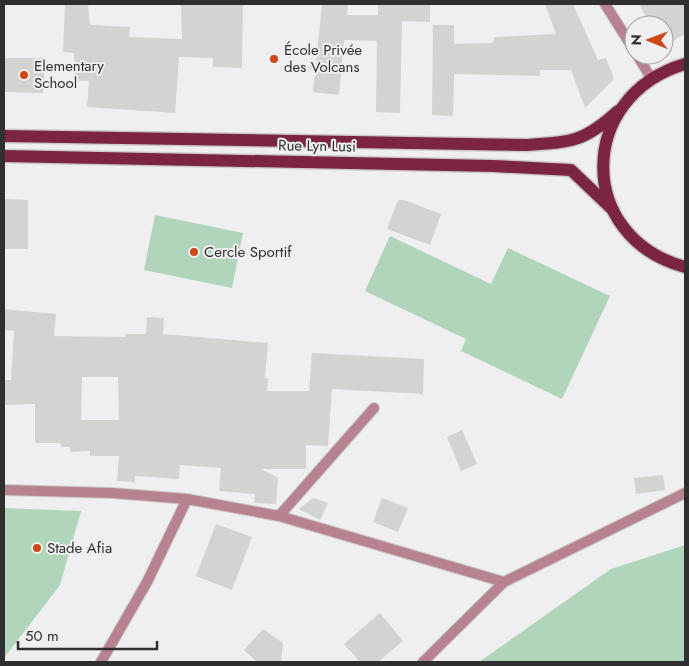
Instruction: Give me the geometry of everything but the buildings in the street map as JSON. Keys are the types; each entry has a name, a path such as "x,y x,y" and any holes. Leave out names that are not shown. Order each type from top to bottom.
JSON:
{"main road":[{"path":"651,78 685,64"},
{"name":"Rue Lyn Lusi","path":"4,136 376,140 528,145 576,140 600,128 651,78"},
{"path":"618,111 608,132 603,154 605,188 613,210 631,237 643,248 664,260 685,267"},
{"name":"Rue Lyn Lusi","path":"4,156 483,166 571,170 613,210"}],"street":[{"path":"605,4 624,34"},
{"path":"643,65 651,78"},
{"path":"279,516 374,408"},
{"path":"4,490 112,493 187,499 279,516 504,582"},
{"path":"423,662 504,582 685,492"},
{"path":"101,662 147,582 187,499"}],"green space":[{"name":"Cercle Sportif","path":"155,215 243,233 232,288 144,270"},
{"path":"390,236 491,284 508,248 610,296 562,399 461,351 466,339 365,291"},
{"name":"Stade Afia","path":"4,508 81,511 60,585 4,658"},
{"path":"685,545 685,662 479,662 611,569"}],"place":[{"name":"École Privée des Volcans","path":"274,59"},
{"name":"Elementary School","path":"24,75"},
{"name":"Cercle Sportif","path":"194,252"},
{"name":"Stade Afia","path":"37,548"}]}
